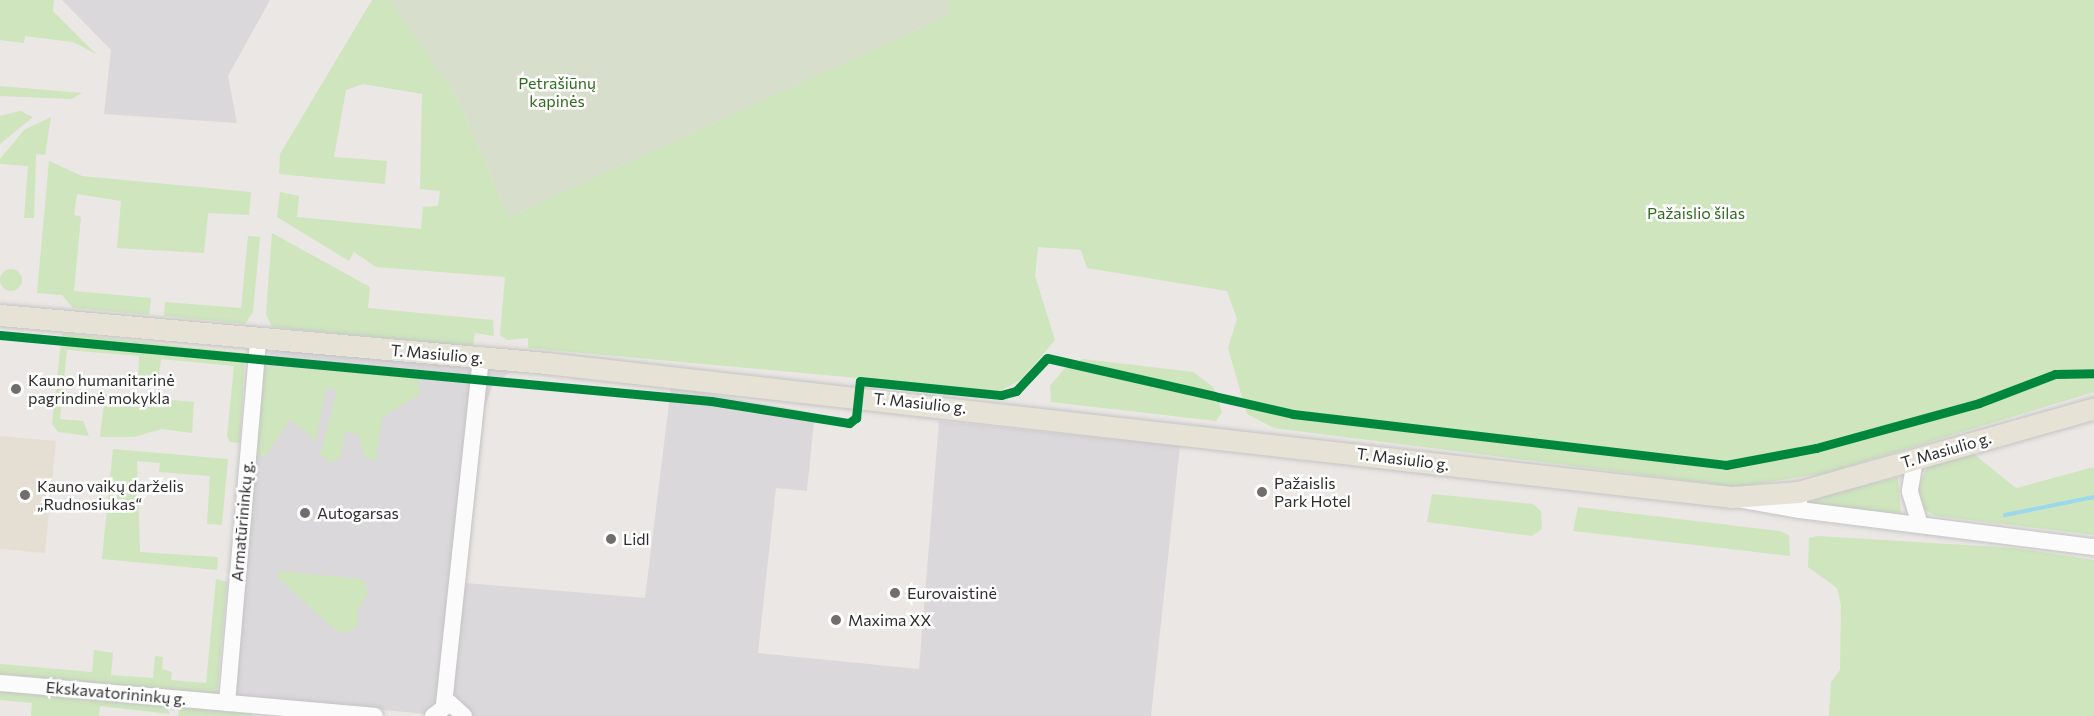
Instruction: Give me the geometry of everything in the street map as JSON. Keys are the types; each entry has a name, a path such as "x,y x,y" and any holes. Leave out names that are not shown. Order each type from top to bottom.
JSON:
{"main road":[{"name":"T. Masiulio g.","path":"0,315 481,358 1031,415 1732,497 1799,501 1915,459 2094,408"}],"street":[{"name":"Armatūrininkų g.","path":"227,703 258,338"},
{"path":"464,716 455,704 438,710 481,358"},
{"path":"1915,459 1910,492 1920,525"},
{"name":"T. Masiulio g.","path":"1799,501 1920,525 2094,547"},
{"name":"Ekskavatorininkų g.","path":"0,683 375,716"}],"shaded area":[{"path":"62,0 270,0 228,76 237,123 104,114 111,50"},
{"path":"280,350 511,371 492,387 485,406 465,583 645,598 671,387 810,412 814,421 807,491 776,488 758,653 919,669 939,421 1180,446 1151,716 447,716 235,696 262,364 271,352"},
{"name":"Kauno vaikų darželis „Rudnosiukas“","path":"0,436 56,441 45,553 0,549"}],"green space":[{"path":"0,0 54,0 53,11 96,54 73,42 25,36 24,43 0,40"},
{"name":"Pažaislio šilas","path":"372,0 390,0 457,98 509,217 949,15 949,0 2094,0 2094,392 1826,473 1737,487 1274,428 1247,414 1228,348 1237,319 1227,291 1087,268 1081,250 1038,247 1035,276 1055,340 1022,379 1000,391 528,348 528,338 507,340 500,335 505,277 376,267 354,252 349,261 277,217 280,192 299,196 297,217 421,229 423,207 438,206 440,191 420,189 422,94 363,84 346,90 334,157 387,161 385,184 279,174 280,154"},
{"name":"Petrašiūnų kapinės","path":"390,0 949,0 949,15 509,217 457,98"},
{"path":"0,86 82,93 71,99 0,96"},
{"path":"20,111 33,117 0,144 0,116"},
{"path":"51,117 45,155 36,154 34,218 24,218 28,166 0,164 0,159 24,130"},
{"path":"49,161 82,176 251,192 249,215 208,213 204,253 117,248 121,201 77,194 74,215 81,217 74,291 151,298 149,315 73,308 62,295 37,293"},
{"path":"272,233 370,287 368,308 493,320 494,336 475,333 473,347 272,327 266,314"},
{"path":"248,236 260,237 253,312 245,324 164,316 165,302 241,308"},
{"path":"11,269 21,276 22,280 15,290 11,291 1,284 0,280 7,270"},
{"path":"62,333 245,353 240,443 230,442 227,436 234,366 161,359 158,382 138,378 139,356 67,350 60,419 83,421 89,436 58,432 52,424"},
{"path":"1083,359 1193,372 1213,387 1222,412 1216,421 1051,402 1050,386 1065,368"},
{"path":"265,366 418,377 420,394 382,418 376,461 364,457 359,435 346,431 340,459 330,463 320,454 337,390 326,388 316,441 290,419 266,456 253,455 260,375"},
{"path":"105,394 194,402 192,433 162,429 134,437 100,437"},
{"path":"113,449 228,459 222,525 207,524 210,476 159,472 160,463 137,461 140,552 218,557 217,570 102,559"},
{"path":"1970,451 2016,488 2094,467 2094,535 1935,516 1923,509 1917,489 1929,463"},
{"path":"1898,477 1901,515 1812,503 1818,498"},
{"path":"1432,494 1533,504 1541,511 1542,529 1532,536 1427,522"},
{"path":"1578,507 1779,531 1789,535 1790,556 1573,531"},
{"path":"1817,536 2015,548 2094,560 2094,716 1829,716 1831,682 1840,670 1841,605 1837,588 1808,567 1809,538"},
{"path":"280,571 362,579 369,592 358,609 357,627 347,633 335,630 276,576"},
{"path":"216,579 227,582 217,695 0,674 0,664 92,672 94,650 113,653 111,675 153,678 155,656 163,657 162,669 172,672 171,680 206,683"},
{"path":"0,691 167,705 169,714 100,706 99,716 31,716 32,703 0,700"},
{"path":"180,707 250,712 253,716 178,716"}],"waterway":[{"path":"2005,515 2094,497"}],"cycle path":[{"path":"0,335 711,401 849,423 856,418 860,381 1001,395 1016,391 1047,358 1293,414 1726,465 1816,448 1979,403 2055,374 2094,373"}],"place":[{"name":"Kauno humanitarinė pagrindinė mokykla","path":"16,389"},
{"name":"Pažaislis Park Hotel","path":"1262,492"},
{"name":"Kauno vaikų darželis „Rudnosiukas“","path":"25,495"},
{"name":"Autogarsas","path":"305,513"},
{"name":"Lidl","path":"611,539"},
{"name":"Eurovaistinė","path":"895,593"},
{"name":"Maxima XX","path":"836,620"}]}
